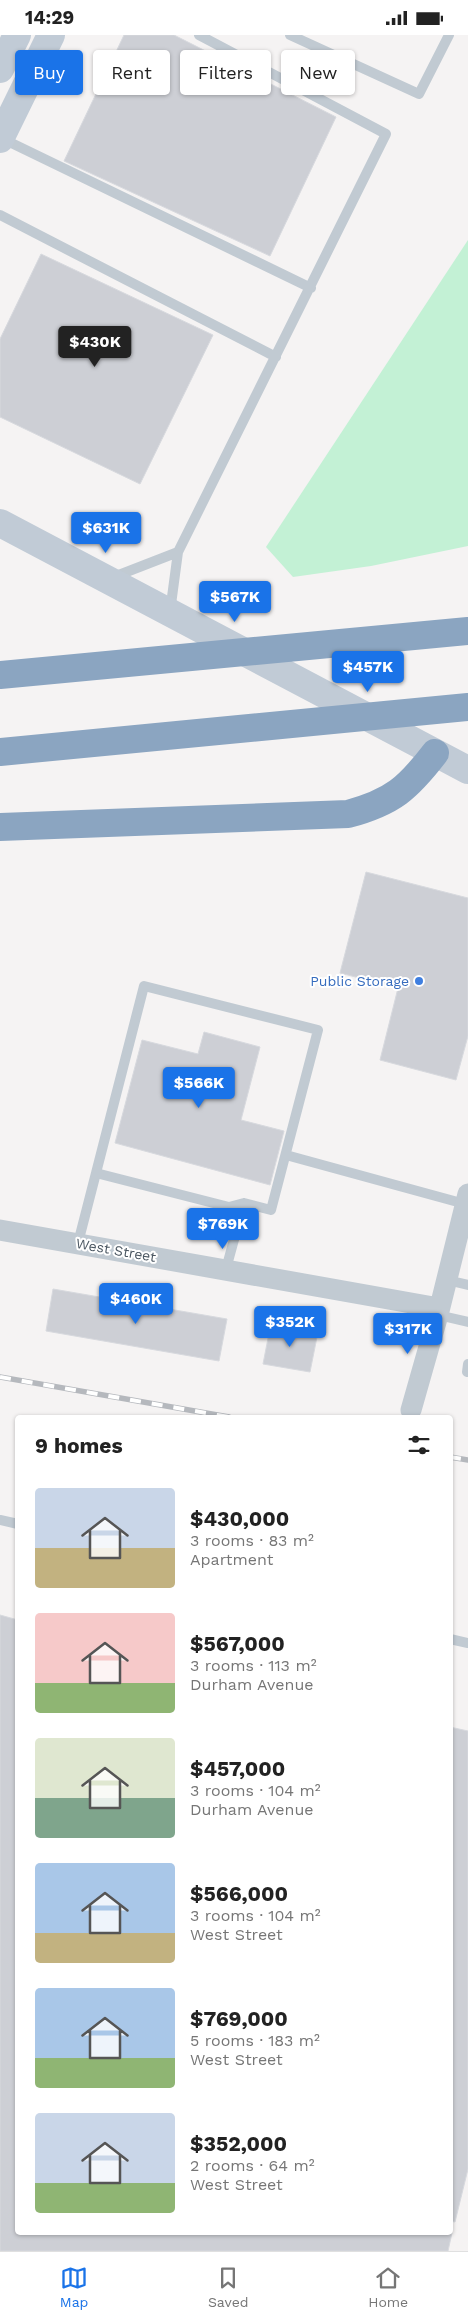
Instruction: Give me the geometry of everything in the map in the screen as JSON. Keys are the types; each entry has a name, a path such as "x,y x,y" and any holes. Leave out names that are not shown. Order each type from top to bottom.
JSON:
{"highway":[{"path":"0,675 468,631"},
{"path":"0,752 460,708"},
{"path":"0,827 348,813 365,809 400,791 414,780 435,753"}],"main road":[{"path":"0,139 51,35"},
{"path":"0,523 468,770"}],"street":[{"path":"410,1410 447,1280 467,1199"},
{"name":"West Street","path":"0,1230 226,1269 438,1312"}],"lane":[{"path":"170,613 178,553 386,134 199,35"},
{"path":"290,35 419,94 449,35"},
{"path":"0,139 310,288"},
{"path":"0,215 276,357"},
{"path":"106,579 178,553"},
{"path":"78,1243 144,986 318,1030 271,1210 244,1203 229,1207 96,1173"},
{"path":"286,1155 467,1199"},
{"path":"226,1269 244,1203"},
{"path":"447,1280 468,1285"},
{"path":"438,1312 468,1322"},
{"path":"0,1520 15,1523"},
{"path":"453,1640 468,1643"}],"green space":[{"path":"468,240 468,546 371,566 293,577 266,547"}],"building":[{"path":"124,35 174,35 204,50 180,50 180,95 271,95 271,84 281,89 281,95 293,95 336,117 270,256 64,161 95,95 170,95 170,50 117,50"},
{"path":"41,254 213,335 140,484 0,417 0,339"},
{"name":"Public Storage","path":"366,872 468,898 468,1036 456,1080 380,1060 398,988 340,973"},
{"path":"204,1032 260,1047 241,1120 284,1131 270,1185 115,1143 142,1040 198,1054"},
{"path":"53,1289 227,1319 219,1361 46,1331"},
{"path":"271,1323 318,1332 310,1372 263,1364"},
{"path":"0,1615 15,1619 15,2235 452,2235 448,2251 0,2251"},
{"path":"453,1728 468,1731 468,2169 455,2222 453,2222"}],"railway":[{"path":"0,1377 218,1415"},
{"path":"453,1458 468,1460"}],"place":[{"name":"Public Storage","path":"419,981"}]}
